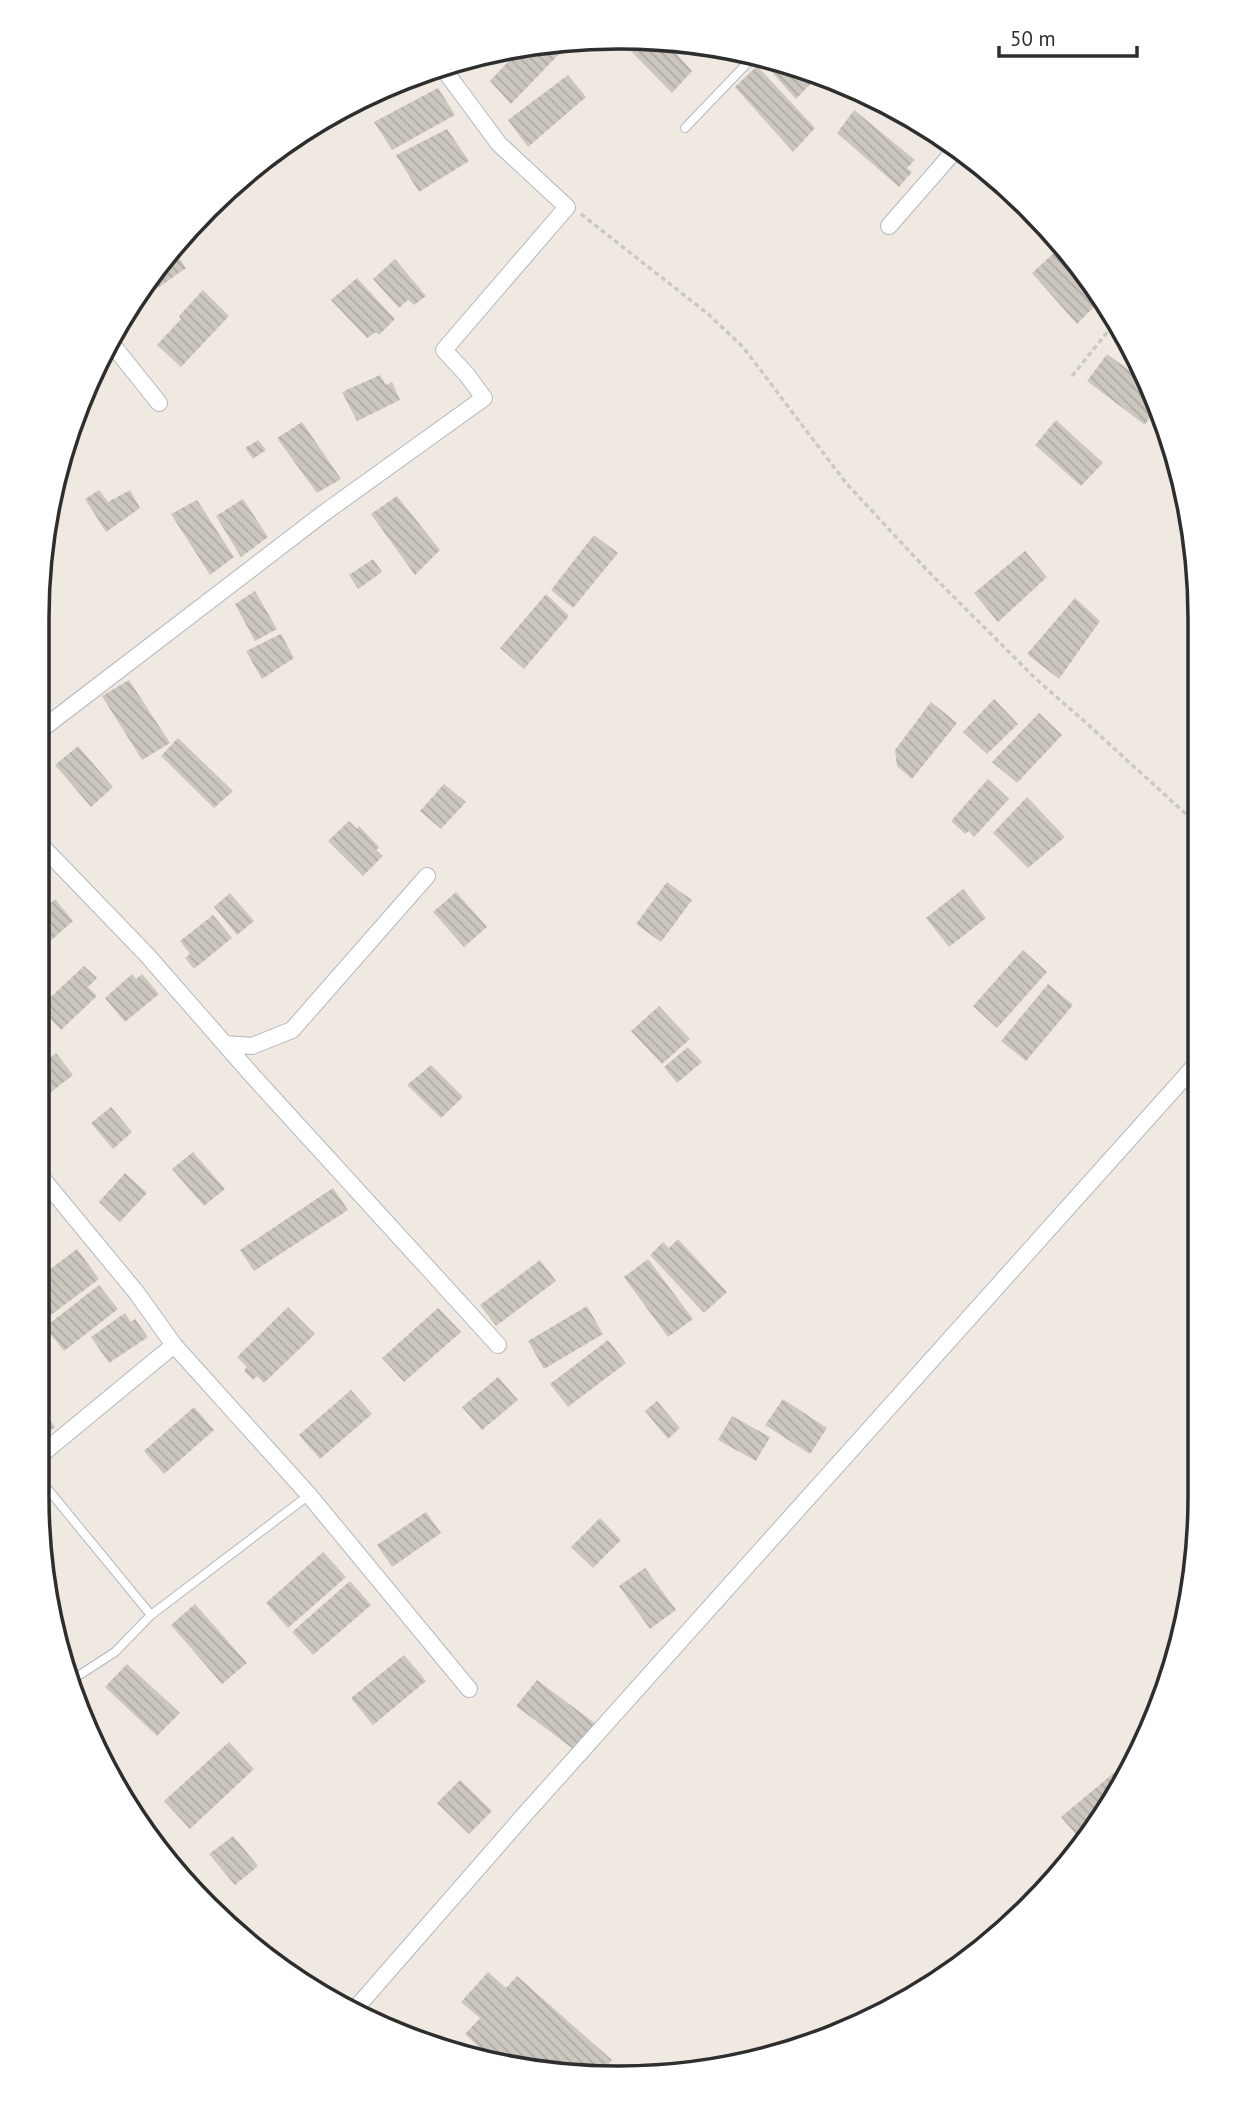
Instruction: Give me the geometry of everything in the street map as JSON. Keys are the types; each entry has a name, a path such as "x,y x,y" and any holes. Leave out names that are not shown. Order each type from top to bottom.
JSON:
{"street":[{"path":"49,724 324,513 484,398 444,350 567,207 499,144 448,75"},
{"path":"889,226 950,156"},
{"path":"117,350 159,403"},
{"path":"49,853 147,955 498,1345"},
{"path":"225,1044 252,1046 292,1030 427,876"},
{"path":"360,2003 535,1803 1188,1073"},
{"path":"49,1187 136,1292 174,1345 309,1495 470,1689"},
{"path":"49,1448 174,1345"}],"lane":[{"path":"685,128 747,64"},
{"path":"49,1491 151,1615"},
{"path":"78,1676 115,1651 151,1615 309,1495"}],"path":[{"path":"567,207 583,215 696,305 743,347 846,482 925,568 1036,679 1188,816"},
{"path":"1072,376 1109,330"}],"building":[{"path":"629,49 675,52 692,71 672,93"},
{"path":"560,53 511,104 490,81 510,59"},
{"path":"757,66 815,128 793,152 735,87"},
{"path":"769,69 812,83 796,99"},
{"path":"568,75 586,97 528,147 508,120"},
{"path":"438,88 455,115 392,150 374,122"},
{"path":"854,110 915,160 907,168 912,172 899,187 837,133"},
{"path":"447,129 469,161 419,192 396,155"},
{"path":"969,170 994,190 998,196"},
{"path":"1054,253 1095,306 1077,324 1032,273"},
{"path":"179,257 186,268 153,292"},
{"path":"395,259 426,296 414,305 408,300 399,308 373,279"},
{"path":"357,278 395,319 379,335 376,332 367,338 331,300"},
{"path":"203,290 229,316 181,367 157,345"},
{"path":"1107,354 1131,372 1151,416 1145,425 1087,381"},
{"path":"380,375 386,385 392,382 400,400 357,421 342,392"},
{"path":"1056,420 1103,463 1081,486 1035,445"},
{"path":"302,422 341,479 317,493 277,438"},
{"path":"258,440 266,450 253,459 245,448"},
{"path":"99,490 108,502 130,490 140,508 106,532 85,499"},
{"path":"397,496 440,550 415,575 371,514"},
{"path":"243,499 268,537 241,557 216,516"},
{"path":"197,500 234,557 210,575 171,514"},
{"path":"594,535 618,553 573,608 551,590"},
{"path":"1025,551 1047,577 998,622 974,593"},
{"path":"373,559 382,572 358,589 349,575"},
{"path":"255,591 277,629 255,641 235,604"},
{"path":"546,594 569,616 524,669 500,648"},
{"path":"1075,598 1100,621 1059,679 1027,654"},
{"path":"281,634 294,658 262,679 246,651"},
{"path":"129,680 170,743 142,760 102,696"},
{"path":"994,699 1018,724 987,754 963,732"},
{"path":"931,702 957,723 912,779 897,766 895,750"},
{"path":"1039,713 1062,735 1017,783 992,762"},
{"path":"178,738 233,791 214,808 161,756"},
{"path":"78,746 113,787 91,807 55,765"},
{"path":"988,779 1009,799 974,837 969,831 965,834 951,821"},
{"path":"444,784 466,802 441,829 420,811"},
{"path":"1027,797 1065,837 1028,868 993,833"},
{"path":"349,821 357,829 359,826 379,847 376,850 383,856 363,876 328,841"},
{"path":"667,882 692,900 661,942 636,924"},
{"path":"963,889 986,918 949,947 926,918"},
{"path":"456,892 487,927 464,947 433,912"},
{"path":"230,893 254,921 237,935 214,907"},
{"path":"55,899 73,921 49,942 49,904"},
{"path":"213,915 232,938 194,969 185,958 190,954 180,941"},
{"path":"1023,950 1047,972 997,1028 973,1006"},
{"path":"84,966 97,978 88,987 97,996 61,1030 49,1017 49,999"},
{"path":"132,974 136,979 142,974 159,994 125,1022 105,998"},
{"path":"1048,984 1073,1005 1026,1061 1001,1041"},
{"path":"659,1006 690,1039 662,1064 631,1031"},
{"path":"688,1047 702,1062 677,1083 664,1067"},
{"path":"56,1053 73,1075 49,1094 49,1058"},
{"path":"431,1065 463,1097 441,1118 407,1085"},
{"path":"111,1107 132,1132 113,1149 91,1123"},
{"path":"193,1152 225,1189 204,1206 172,1169"},
{"path":"125,1173 147,1193 120,1222 99,1202"},
{"path":"333,1188 348,1210 254,1271 240,1250"},
{"path":"678,1239 727,1292 704,1313 650,1255 663,1242 669,1248"},
{"path":"77,1249 99,1279 49,1316 49,1270"},
{"path":"648,1259 693,1319 668,1337 624,1277"},
{"path":"540,1260 556,1281 496,1326 480,1305"},
{"path":"99,1285 118,1309 64,1351 49,1332 49,1324"},
{"path":"587,1306 603,1334 544,1369 528,1341"},
{"path":"288,1307 315,1334 264,1383 257,1376 253,1380 244,1371 247,1367 237,1357"},
{"path":"438,1308 461,1332 404,1382 382,1358"},
{"path":"125,1313 131,1322 135,1319 148,1337 109,1363 91,1337"},
{"path":"608,1340 626,1363 568,1407 550,1384"},
{"path":"498,1377 518,1400 482,1430 462,1407"},
{"path":"351,1390 372,1414 320,1459 299,1435"},
{"path":"783,1399 827,1428 810,1454 765,1425"},
{"path":"657,1401 680,1428 668,1439 645,1411"},
{"path":"194,1407 214,1430 164,1474 144,1451"},
{"path":"732,1416 770,1437 756,1461 718,1440"},
{"path":"49,1418 55,1427 49,1431"},
{"path":"426,1512 441,1533 392,1567 377,1545"},
{"path":"600,1518 621,1540 593,1568 571,1547"},
{"path":"323,1552 346,1577 288,1628 266,1603"},
{"path":"645,1568 676,1610 650,1629 619,1586"},
{"path":"350,1581 371,1605 313,1655 292,1632"},
{"path":"195,1604 247,1663 222,1684 171,1625"},
{"path":"404,1655 426,1681 373,1725 351,1698"},
{"path":"127,1664 180,1713 157,1736 105,1687"},
{"path":"537,1680 596,1724 576,1751 516,1706"},
{"path":"229,1742 254,1769 190,1829 164,1801"},
{"path":"1118,1770 1076,1834 1061,1817"},
{"path":"460,1780 492,1811 469,1834 437,1803"},
{"path":"233,1836 258,1866 235,1885 209,1854"},
{"path":"488,1972 506,1988 517,1976 612,2060 607,2066 581,2065 481,2049 465,2034 480,2018 461,2002"}]}
